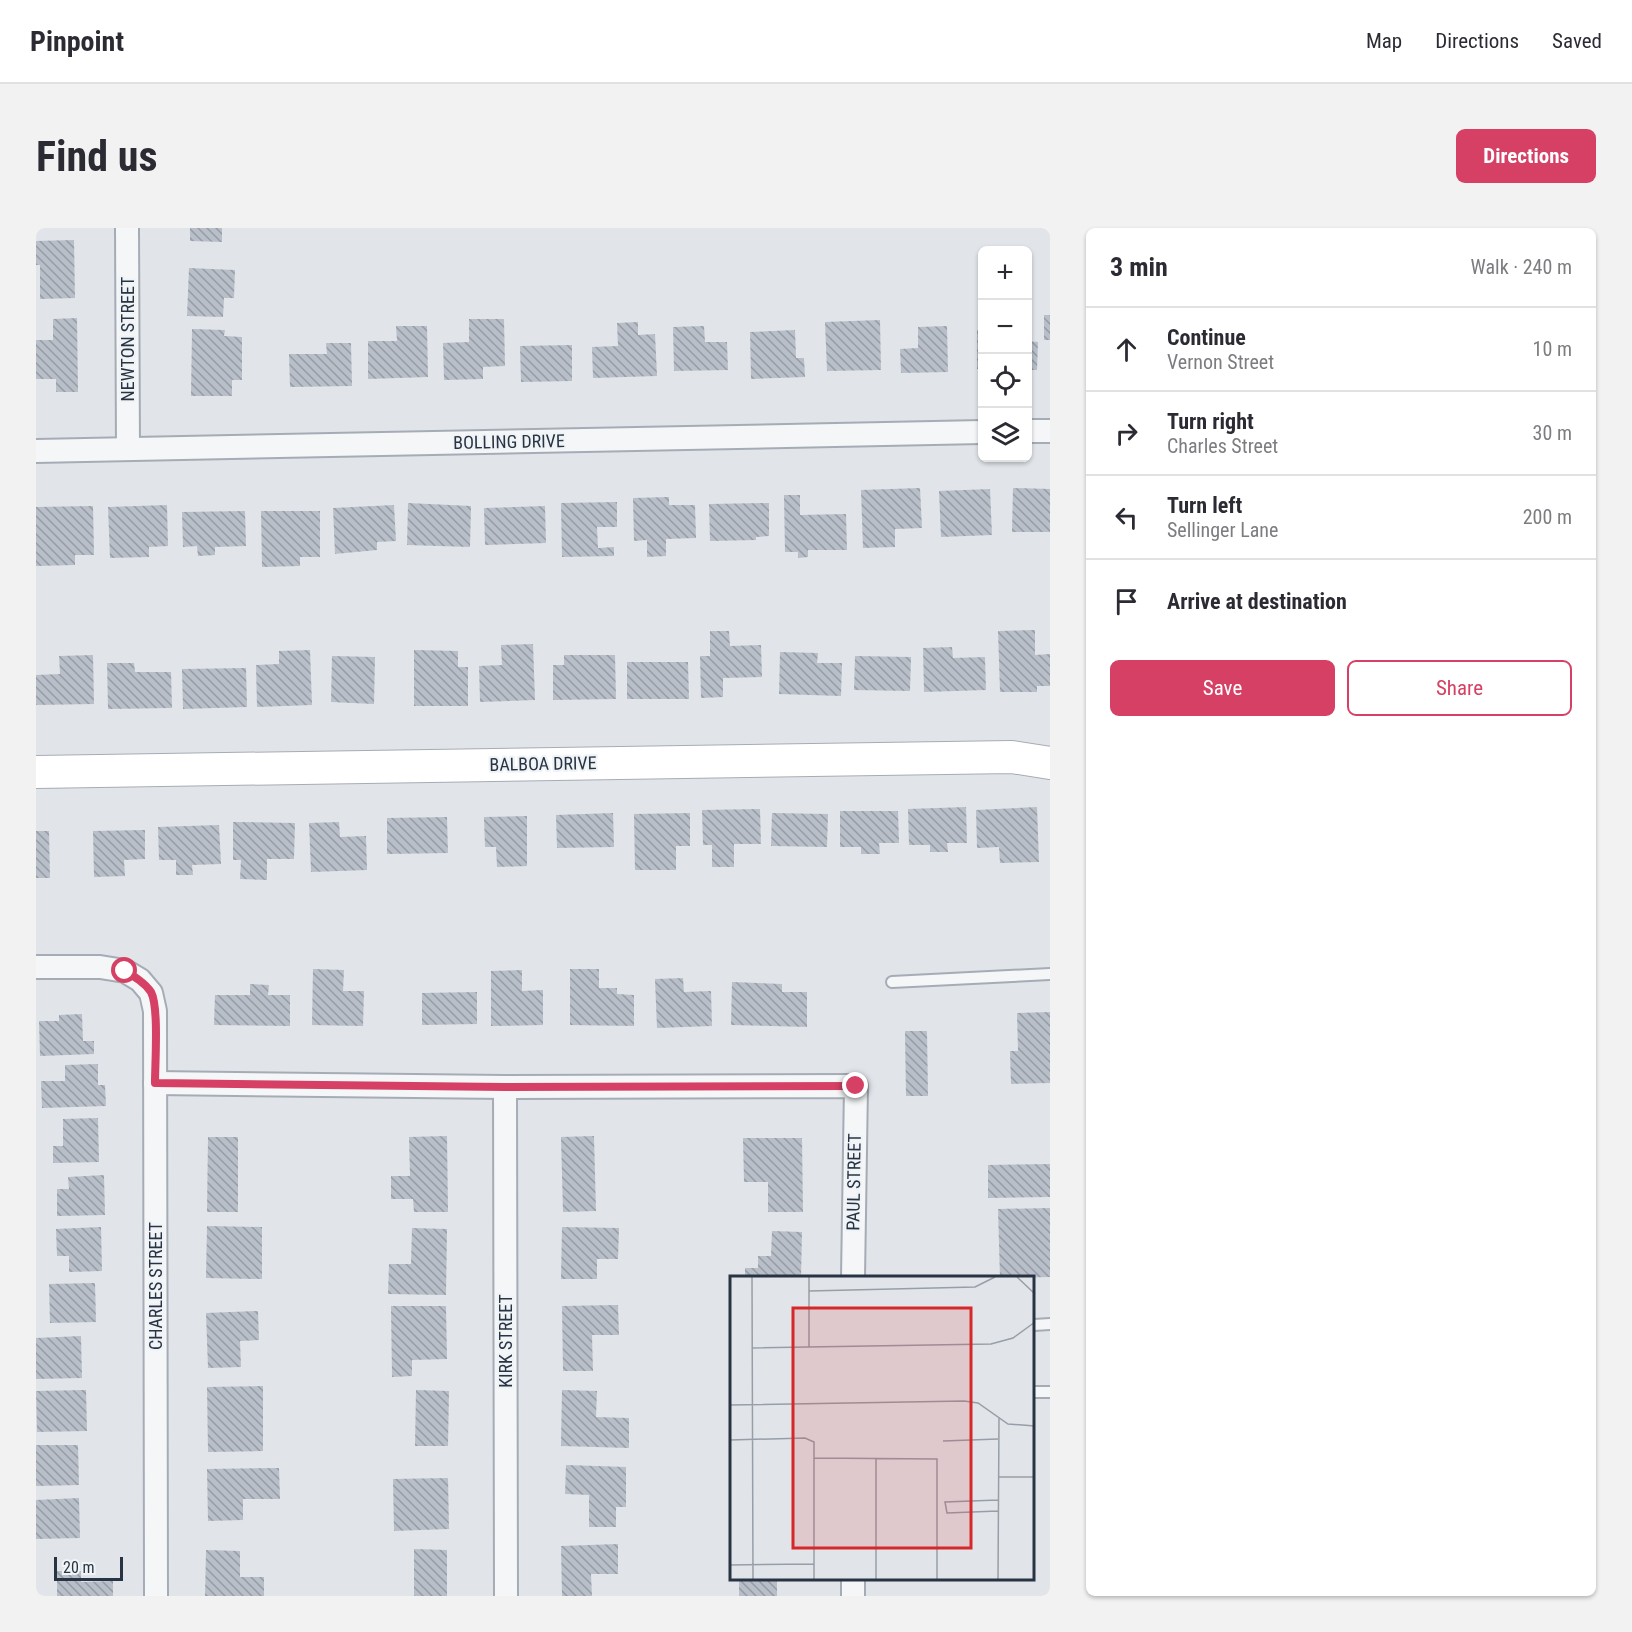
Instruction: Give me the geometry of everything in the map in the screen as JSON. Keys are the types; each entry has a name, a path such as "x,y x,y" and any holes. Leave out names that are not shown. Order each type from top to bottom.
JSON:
{"street":[{"name":"NEWTON STREET","path":"127,228 128,449"},
{"path":"1032,431 1050,431"},
{"name":"BOLLING DRIVE","path":"36,451 978,432"},
{"name":"BALBOA DRIVE","path":"36,772 1012,757 1050,763"},
{"name":"CHARLES STREET","path":"36,967 100,967 125,971 140,980 151,993 155,1011 156,1596"},
{"path":"155,1083 505,1087"},
{"name":"PAUL STREET","path":"505,1087 856,1086 853,1276"},
{"name":"KIRK STREET","path":"505,1087 506,1596"}],"lane":[{"path":"892,982 1050,974"},
{"path":"1035,1325 1050,1324"}],"building":[{"path":"190,228 222,228 222,242 190,241"},
{"path":"74,240 75,298 40,299 40,265 36,265 36,241"},
{"path":"189,268 235,270 234,298 224,298 223,317 187,316"},
{"path":"1044,315 1050,315 1050,340 1044,340"},
{"path":"77,318 78,392 56,392 56,379 36,379 36,340 53,340 53,319"},
{"path":"469,319 504,319 505,366 483,367 483,379 444,380 443,343 469,342"},
{"path":"880,320 881,370 827,371 825,322"},
{"path":"638,322 638,335 655,334 657,376 593,378 592,347 618,346 617,323"},
{"path":"396,326 427,326 428,377 368,379 368,341 397,341"},
{"path":"704,326 705,342 727,342 728,370 674,371 673,327"},
{"path":"947,326 948,372 901,373 900,349 918,348 918,327"},
{"path":"192,329 225,330 224,336 242,337 242,380 232,380 232,396 191,396"},
{"path":"795,330 796,358 804,358 805,377 751,379 750,332"},
{"path":"977,330 978,369 977,369"},
{"path":"1032,341 1038,342 1037,370 1032,370"},
{"path":"326,343 351,343 352,386 290,387 289,354 327,354"},
{"path":"572,345 572,381 521,382 520,346"},
{"path":"920,488 922,528 895,529 895,547 863,548 861,490"},
{"path":"1013,488 1050,489 1050,532 1012,532"},
{"path":"990,489 992,535 941,537 939,491"},
{"path":"784,495 800,495 800,515 846,514 847,550 808,550 808,557 798,558 798,552 785,552"},
{"path":"669,497 669,505 695,505 696,538 666,539 666,556 647,557 647,540 634,541 633,498"},
{"path":"617,502 617,527 597,527 598,548 614,547 614,556 562,557 561,503"},
{"path":"408,503 471,506 470,547 407,545"},
{"path":"769,503 769,536 756,537 756,540 710,541 709,504"},
{"path":"167,505 168,546 149,547 149,557 110,558 108,507"},
{"path":"394,505 396,541 377,542 377,550 335,554 333,508"},
{"path":"93,506 94,555 75,555 75,565 36,566 36,507"},
{"path":"545,506 546,543 485,545 484,508"},
{"path":"245,511 246,546 215,547 215,555 198,556 197,546 183,547 182,512"},
{"path":"261,511 320,511 320,557 300,557 300,566 262,567"},
{"path":"1035,630 1035,655 1050,654 1050,686 1037,686 1037,692 1000,692 998,631"},
{"path":"710,631 729,631 730,646 761,645 762,677 723,678 723,697 701,698 700,656 710,656"},
{"path":"533,644 535,700 480,702 479,666 502,665 501,645"},
{"path":"952,647 953,658 985,657 986,690 924,692 923,648"},
{"path":"310,650 312,705 257,707 256,665 279,664 279,651"},
{"path":"414,650 458,651 458,667 468,667 468,706 414,706"},
{"path":"780,652 818,653 817,663 842,663 841,696 779,694"},
{"path":"93,655 94,704 36,705 36,675 60,674 59,656"},
{"path":"564,655 615,655 616,699 553,700 553,665 564,665"},
{"path":"332,656 375,657 374,704 331,702"},
{"path":"855,656 911,657 910,691 854,690"},
{"path":"627,662 688,662 689,699 627,699"},
{"path":"107,663 134,663 135,672 171,672 172,708 108,709"},
{"path":"246,668 247,707 183,709 182,669"},
{"path":"966,807 967,843 947,843 948,852 930,852 930,845 909,845 908,809"},
{"path":"1037,807 1039,862 1000,863 999,847 977,848 976,810"},
{"path":"760,809 761,844 734,844 734,867 712,867 712,845 703,845 702,810"},
{"path":"840,811 898,811 899,843 879,843 880,854 861,854 861,847 840,847"},
{"path":"613,813 614,847 557,848 556,815"},
{"path":"690,813 690,846 676,846 676,870 635,870 634,814"},
{"path":"772,813 828,814 827,847 771,846"},
{"path":"527,816 527,866 497,867 496,847 485,847 484,817"},
{"path":"447,817 448,853 387,854 387,818"},
{"path":"233,822 295,823 294,859 267,859 267,880 240,879 241,860 233,860"},
{"path":"339,822 340,837 366,836 367,870 311,872 309,823"},
{"path":"219,825 221,864 192,865 193,875 176,875 176,860 159,860 158,827"},
{"path":"145,830 145,859 124,860 125,876 94,877 93,831"},
{"path":"36,831 49,831 50,878 36,878"},
{"path":"313,969 344,970 343,991 364,991 363,1026 312,1025"},
{"path":"570,969 599,969 599,988 617,988 617,994 634,995 634,1026 570,1025"},
{"path":"522,970 522,991 543,990 543,1025 491,1026 491,971"},
{"path":"683,978 684,992 711,991 712,1026 657,1028 655,979"},
{"path":"732,982 782,984 782,992 807,992 807,1027 731,1025"},
{"path":"250,984 269,985 268,995 290,995 290,1026 214,1025 215,995 250,995"},
{"path":"477,992 477,1024 422,1025 422,993"},
{"path":"1050,1012 1050,1083 1011,1084 1010,1051 1018,1051 1017,1013"},
{"path":"82,1014 83,1041 94,1041 94,1054 40,1056 39,1021 59,1021 59,1015"},
{"path":"905,1031 927,1031 928,1096 906,1096"},
{"path":"98,1064 98,1085 105,1085 106,1106 42,1108 41,1081 65,1081 65,1065"},
{"path":"98,1118 99,1162 53,1163 53,1146 63,1146 63,1119"},
{"path":"447,1136 448,1212 414,1212 413,1199 391,1199 391,1176 410,1176 409,1137"},
{"path":"594,1136 596,1211 563,1212 561,1137"},
{"path":"208,1137 238,1137 238,1212 207,1212"},
{"path":"743,1138 802,1138 803,1212 768,1212 768,1182 744,1182"},
{"path":"1050,1164 1050,1197 988,1198 988,1165"},
{"path":"104,1175 105,1215 57,1216 57,1189 69,1189 68,1177"},
{"path":"1050,1208 1050,1277 1000,1276 998,1209"},
{"path":"207,1226 262,1227 262,1279 206,1278"},
{"path":"101,1227 102,1271 69,1272 69,1256 57,1256 56,1229"},
{"path":"562,1227 619,1228 618,1259 597,1259 597,1279 561,1279"},
{"path":"412,1228 447,1229 446,1295 388,1294 389,1264 411,1264"},
{"path":"772,1231 802,1232 801,1276 745,1276 745,1268 758,1268 758,1256 771,1256"},
{"path":"95,1283 96,1322 50,1323 49,1284"},
{"path":"618,1305 619,1335 592,1335 593,1371 563,1371 562,1306"},
{"path":"391,1306 446,1306 447,1359 412,1360 412,1376 392,1377"},
{"path":"258,1311 259,1340 240,1341 241,1367 208,1368 206,1313"},
{"path":"81,1336 82,1378 36,1379 36,1338"},
{"path":"263,1386 263,1451 208,1452 207,1387"},
{"path":"86,1390 87,1431 37,1432 36,1391"},
{"path":"416,1390 449,1391 448,1446 415,1446"},
{"path":"562,1390 597,1391 596,1417 629,1418 629,1448 561,1446"},
{"path":"36,1445 78,1445 79,1485 36,1486"},
{"path":"566,1465 626,1467 626,1507 616,1507 616,1527 589,1527 589,1495 565,1494"},
{"path":"279,1468 280,1499 243,1499 243,1520 208,1521 207,1469"},
{"path":"448,1478 449,1529 394,1531 393,1479"},
{"path":"79,1498 80,1538 36,1539 36,1500"},
{"path":"618,1544 618,1574 591,1574 592,1596 562,1596 561,1546"},
{"path":"414,1549 447,1550 447,1596 414,1596"},
{"path":"206,1550 240,1551 240,1577 264,1577 264,1596 205,1596"},
{"path":"57,1571 81,1571 81,1582 113,1581 113,1596 57,1596"},
{"path":"739,1581 777,1581 777,1596 739,1596"}],"route":[{"path":"125,971 140,980 151,993 155,1011 155,1083 505,1087 856,1086"}]}
